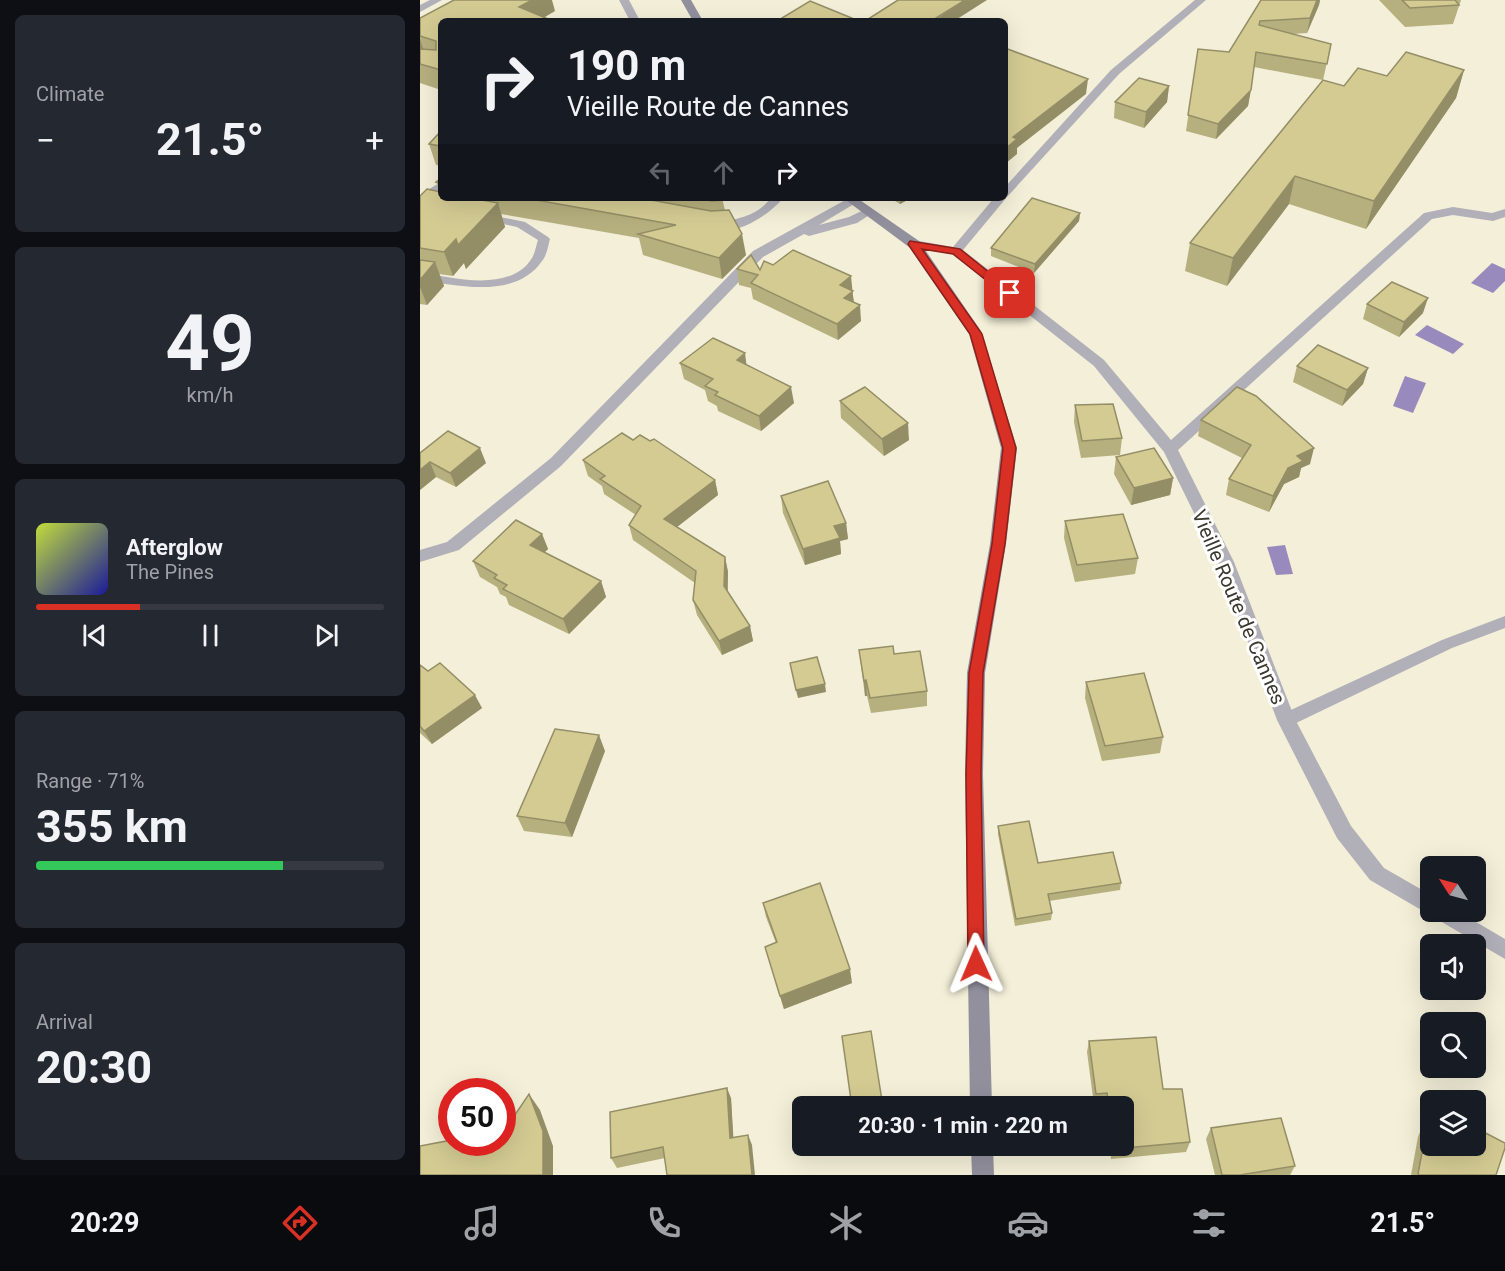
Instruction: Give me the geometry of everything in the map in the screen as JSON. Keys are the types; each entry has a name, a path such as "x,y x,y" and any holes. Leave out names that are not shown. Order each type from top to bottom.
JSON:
{"main road":[{"path":"686,0 696,18"},
{"path":"852,201 914,244 976,334 1009,448 998,544 976,673 974,774 981,1096"},
{"path":"982,1156 983,1175"}],"street":[{"path":"1008,191 1114,72 1201,0"},
{"path":"420,556 453,546 556,462 758,254 849,201"},
{"path":"956,251 998,201"},
{"path":"1170,449 1428,216 1453,211 1493,217 1505,213"},
{"path":"782,240 853,220 868,212"},
{"name":"Vieille Route de Cannes","path":"914,244 956,251 1099,363 1170,449 1226,562 1286,720 1344,832 1377,874 1420,899"},
{"path":"1458,922 1505,950"}],"lane":[{"path":"420,9 437,0"},
{"path":"624,0 633,18"},
{"path":"438,187 427,194 428,201 437,208 447,210"},
{"path":"703,224 741,225 761,215 774,201"},
{"path":"420,276 479,285 507,281 531,270 542,252 544,239 521,224 468,214"},
{"path":"1286,720 1447,644 1505,622"}],"shaded area":[{"path":"1492,263 1505,269 1505,281 1493,293 1471,283"},
{"path":"1427,325 1464,344 1453,354 1415,335"},
{"path":"1405,376 1426,383 1413,413 1393,406"},
{"path":"1285,545 1293,574 1276,575 1267,547"}],"building":[{"path":"454,0 532,0 519,7 546,18 438,18 438,69 420,64 420,49 436,50 436,41 420,36 420,18"},
{"path":"898,0 965,0 936,18 870,18"},
{"path":"1261,0 1317,0 1310,18 1260,21 1259,25 1331,44 1327,64 1256,52 1251,90 1218,124 1188,115 1198,49 1229,52"},
{"path":"1402,0 1455,0 1459,5 1410,8"},
{"path":"810,1 852,18 782,18"},
{"path":"1008,49 1088,79 1013,137 1017,139 1008,146"},
{"path":"1406,52 1464,70 1374,201 1295,176 1233,258 1190,243 1323,80 1344,86 1358,68 1387,76"},
{"path":"1139,78 1169,86 1146,112 1115,102"},
{"path":"438,134 438,146 429,144"},
{"path":"427,189 438,191 438,201 498,203 458,245 456,239 444,252 420,248 420,196"},
{"path":"1032,198 1080,213 1035,264 991,248"},
{"path":"542,201 656,201 711,211 729,210 742,234 719,258 638,234 676,225"},
{"path":"793,250 851,276 840,285 853,291 844,298 860,305 837,324 751,283 758,275 737,269 751,255 760,270 764,261 773,265"},
{"path":"420,260 435,262 420,280"},
{"path":"1392,282 1428,298 1404,322 1367,304"},
{"path":"713,338 745,353 737,360 791,387 759,416 715,395 718,392 705,386 713,379 680,363"},
{"path":"1318,345 1368,368 1347,390 1297,366"},
{"path":"865,387 908,423 882,439 840,401"},
{"path":"1237,387 1256,396 1314,448 1297,456 1303,461 1288,468 1273,496 1229,479 1251,445 1201,420"},
{"path":"1113,404 1122,438 1082,441 1075,405"},
{"path":"448,431 480,448 450,473 430,462 420,470 420,453"},
{"path":"622,433 633,440 640,435 650,441 654,439 715,480 664,519 725,557 724,586 750,626 719,641 693,600 696,571 629,525 641,506 600,479 605,476 583,460"},
{"path":"1154,448 1173,478 1134,488 1116,457"},
{"path":"828,481 846,523 834,526 840,538 803,549 781,496"},
{"path":"1123,514 1138,558 1077,565 1065,521"},
{"path":"516,520 542,534 530,545 601,581 563,619 503,589 507,585 494,578 497,575 473,561"},
{"path":"893,646 894,654 920,651 927,691 870,698 866,680 864,681 859,650"},
{"path":"817,657 825,684 796,690 790,663"},
{"path":"440,663 475,695 424,731 420,726 420,665 428,671"},
{"path":"1144,673 1163,737 1105,746 1086,682"},
{"path":"555,729 599,735 565,823 517,816"},
{"path":"1029,821 1038,863 1113,852 1121,883 1048,894 1052,913 1016,919 998,826"},
{"path":"820,883 850,969 780,996 765,947 777,942 763,903"},
{"path":"871,1031 881,1096 850,1096 842,1036"},
{"path":"1156,1037 1163,1089 1182,1089 1190,1142 1134,1147 1134,1096 1096,1094 1089,1041"},
{"path":"727,1088 730,1138 748,1135 752,1175 667,1175 663,1147 611,1158 610,1112"},
{"path":"529,1094 543,1131 543,1175 420,1175 420,1146 438,1143 438,1156 516,1156 516,1113"},
{"path":"1281,1118 1295,1166 1240,1175 1222,1175 1211,1128"},
{"path":"1486,1133 1505,1143 1496,1175 1418,1174 1421,1156 1486,1156"}],"route":[{"path":"976,964 974,774 976,673 998,544 1009,448 976,334 914,244 956,251 1010,293"}]}
